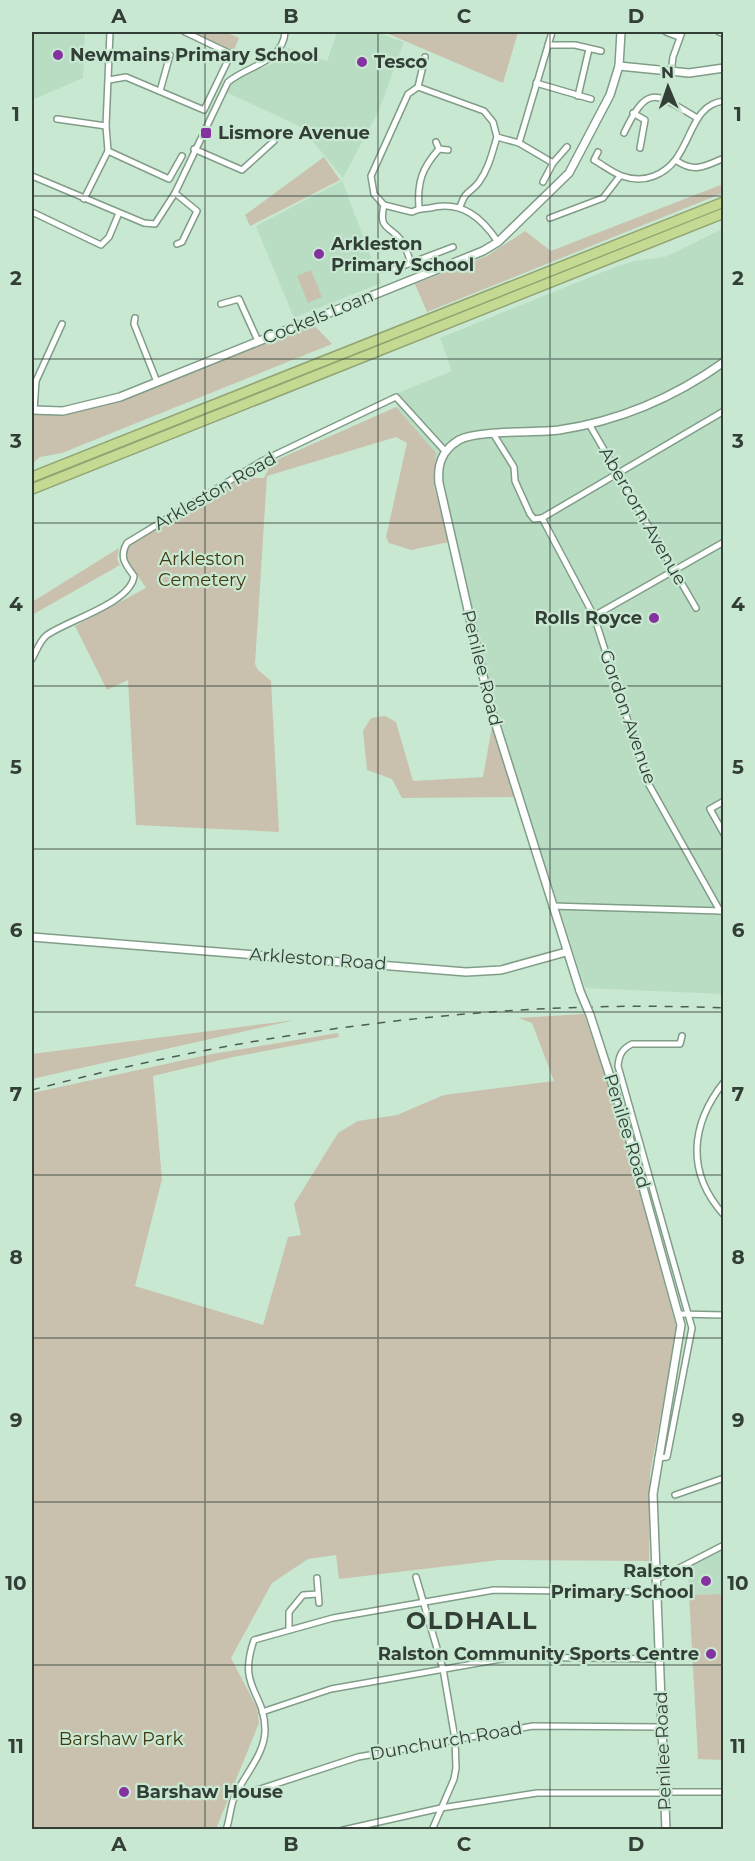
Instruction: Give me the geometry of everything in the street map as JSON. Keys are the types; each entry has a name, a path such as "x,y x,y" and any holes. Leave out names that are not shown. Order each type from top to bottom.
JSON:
{"highway":[{"path":"32,477 723,202"},
{"path":"32,489 723,215"}],"street":[{"path":"84,199 108,151 106,126 110,32"},
{"path":"109,80 126,77 204,110 231,54 184,32"},
{"path":"32,176 144,223 155,224 175,193 194,149 228,82 241,72 274,56 284,42 285,32"},
{"path":"519,143 552,32"},
{"name":"Cockels Loan","path":"33,410 63,411 120,397 483,251 498,242 569,172 610,95 619,66 621,32"},
{"path":"666,32 681,34 671,73"},
{"path":"719,32 723,34"},
{"path":"548,45 575,45 601,51"},
{"path":"578,96 589,49"},
{"path":"160,91 170,55"},
{"path":"425,57 418,87 408,94 371,176 374,194 384,206 412,212 419,208 440,205 460,207 485,222 498,242"},
{"path":"619,66 671,73 708,72 723,68"},
{"path":"536,83 591,99"},
{"path":"418,87 484,111 493,122 497,137 489,164 478,183 465,193 460,207"},
{"path":"624,133 633,113 642,101 654,96 664,98 697,118"},
{"path":"598,152 594,160 620,176 647,179 667,171 677,161 697,118 711,104 723,101"},
{"path":"633,113 645,120 640,148"},
{"path":"57,119 106,126"},
{"path":"497,137 519,143 553,163"},
{"path":"194,149 242,170 274,141"},
{"path":"436,142 439,149"},
{"path":"543,182 553,163 567,147"},
{"path":"419,208 418,186 422,172 439,149"},
{"path":"439,149 448,150"},
{"path":"108,151 169,179 182,156"},
{"path":"677,161 687,168 696,168 723,158"},
{"path":"550,218 567,210 586,207 603,198 620,176"},
{"path":"175,193 197,211 182,242 177,244"},
{"path":"384,206 383,224 403,242 411,262"},
{"path":"32,212 101,245 109,237 119,213"},
{"path":"395,269 453,247"},
{"path":"221,304 239,299 258,341"},
{"path":"135,318 134,324 158,382"},
{"path":"33,410 36,381 62,324"},
{"path":"445,451 465,438 520,434 589,424 656,402 685,388 723,362"},
{"name":"Arkleston Road","path":"32,659 45,636 122,596 133,584 134,576 123,561 122,552 127,543 262,461 396,397 445,451"},
{"path":"542,518 723,411"},
{"name":"Abercorn Avenue","path":"589,424 696,608"},
{"name":"Gordon Avenue","path":"494,435 514,467 515,481 530,514 534,519 542,518 594,616 648,783 722,911"},
{"name":"Penilee Road","path":"445,451 439,462 439,483 490,706 566,952 590,1015 626,1126 679,1314 680,1346 653,1494 666,1830"},
{"path":"594,616 723,542"},
{"path":"723,801 710,809 723,834"},
{"path":"552,906 722,911"},
{"name":"Arkleston Road","path":"32,937 466,972 501,970 566,952"},
{"path":"658,1458 667,1457 692,1328 618,1066 621,1053 632,1044 680,1044 682,1036"},
{"path":"723,1082 709,1101 699,1126 696,1150 699,1174 713,1202 723,1215"},
{"path":"679,1314 723,1315"},
{"path":"675,1496 723,1478"},
{"path":"656,1580 723,1545"},
{"path":"416,1577 443,1669 455,1739 456,1768 451,1789 432,1830"},
{"path":"316,1578 319,1603"},
{"path":"226,1830 237,1792 262,1744 265,1732 262,1712 248,1676 249,1655 254,1641 333,1618 424,1601 520,1589 656,1592"},
{"path":"290,1630 289,1612 303,1595 318,1594"},
{"path":"262,1712 331,1689 513,1657 659,1659"},
{"name":"Dunchurch Road","path":"237,1792 248,1793 358,1757 533,1726 662,1727"},
{"path":"343,1830 441,1808 537,1793 723,1792"}],"shaded area":[{"name":"Newmains Primary School","path":"32,32 85,32 83,78 32,100"},
{"path":"337,32 375,32 404,42 379,110 343,178 301,127 226,92 228,85 243,76 281,60 288,48 327,61"},
{"name":"Arkleston Primary School","path":"342,181 381,283 294,318 256,226"},
{"path":"723,229 723,994 585,988 492,701 434,486 436,453 396,407 404,401 398,393 452,371 440,338 610,269 634,261 665,257"},
{"name":"Ralston Primary School","path":"723,1549 723,1594 689,1595 688,1568"}],"green space":[{"path":"191,32 225,32 239,38 233,52"},
{"path":"384,32 518,32 503,83"},
{"path":"324,157 340,180 250,226 245,215"},
{"path":"723,184 723,193 427,312 415,284 487,256 525,231 551,251"},
{"path":"311,270 322,297 308,303 297,276"},
{"path":"311,322 332,344 62,453 40,457 32,464 32,415 64,414 113,403"},
{"name":"Arkleston Cemetery","path":"396,407 436,453 434,486 449,542 411,550 389,543 386,537 407,443 396,437 267,476 255,664 258,670 271,681 279,832 136,825 128,680 107,690 75,626 146,588 125,556 129,546 247,474 254,478 264,478 272,462"},
{"path":"119,548 117,559 120,565 32,615 32,602"},
{"path":"385,716 396,722 413,781 483,777 493,721 517,797 402,798 392,779 367,770 363,731 371,718"},
{"name":"Barshaw Park","path":"584,1014 620,1120 677,1330 650,1473 649,1561 499,1560 339,1579 336,1555 308,1559 272,1583 231,1658 257,1708 259,1723 216,1829 32,1829 32,1093 212,1054 338,1033 339,1037 233,1057 153,1076 162,1179 135,1286 263,1325 288,1237 301,1235 294,1204 338,1133 358,1121 397,1115 444,1095 554,1081 532,1023 518,1018"},
{"path":"295,1020 32,1079 32,1054"},
{"path":"723,1594 723,1760 698,1759 689,1595"}],"railway":[{"path":"32,1090 200,1051 375,1023 550,1008 638,1006 724,1008"}],"place":[{"name":"Newmains Primary School","path":"58,55"},
{"name":"Tesco","path":"362,62"},
{"name":"Lismore Avenue","path":"206,133"},
{"name":"Arkleston Primary School","path":"319,254"},
{"name":"Rolls Royce","path":"654,618"},
{"name":"Ralston Primary School","path":"706,1581"},
{"name":"Ralston Community Sports Centre","path":"711,1654"},
{"name":"Barshaw House","path":"124,1792"}],"district":[{"name":"OLDHALL","path":"472,1620"}]}
